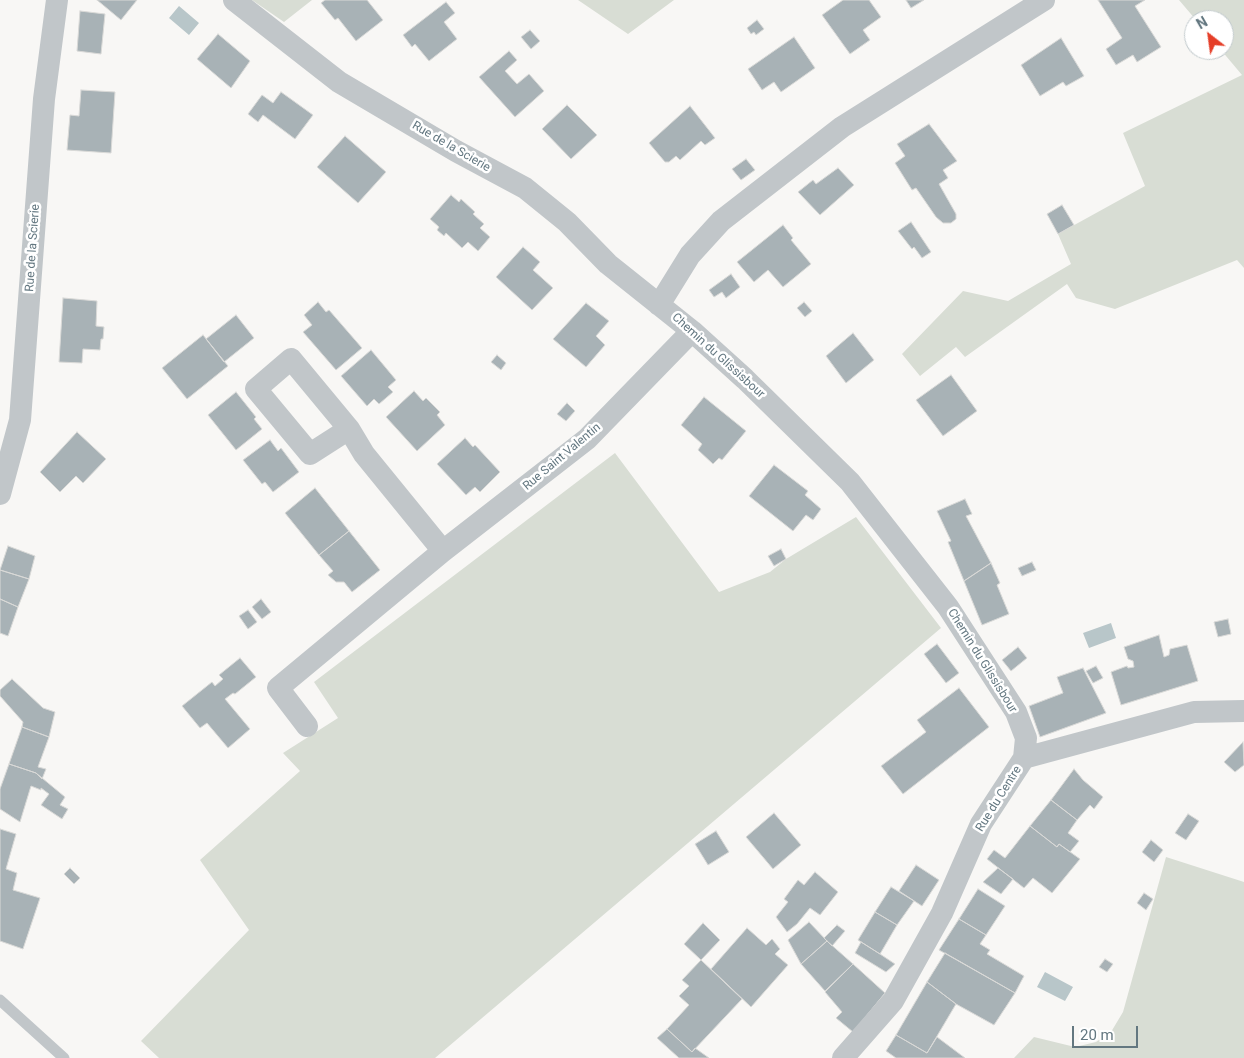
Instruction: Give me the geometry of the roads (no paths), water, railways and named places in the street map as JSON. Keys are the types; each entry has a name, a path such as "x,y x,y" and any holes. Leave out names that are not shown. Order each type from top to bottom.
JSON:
{"street":[{"name":"Rue de la Scierie","path":"0,494 20,420 44,99 57,0"},
{"name":"Rue de la Scierie","path":"234,0 339,82 456,151 524,188 567,222 608,264 659,305"},
{"name":"Chemin du Glissisbour","path":"1024,758 1026,738 1016,712 942,599 850,482 692,331 659,305 690,255 721,221 842,127 1044,0"},
{"name":"Rue Saint Valentin","path":"307,726 278,688 443,551 459,541 587,439 692,331"},
{"path":"349,429 364,454 443,551"},
{"name":"Rue du Centre","path":"843,1058 894,1001 942,913 981,824 1024,758 1194,712 1244,712"}],"lane":[{"path":"0,1000 64,1058"}]}
